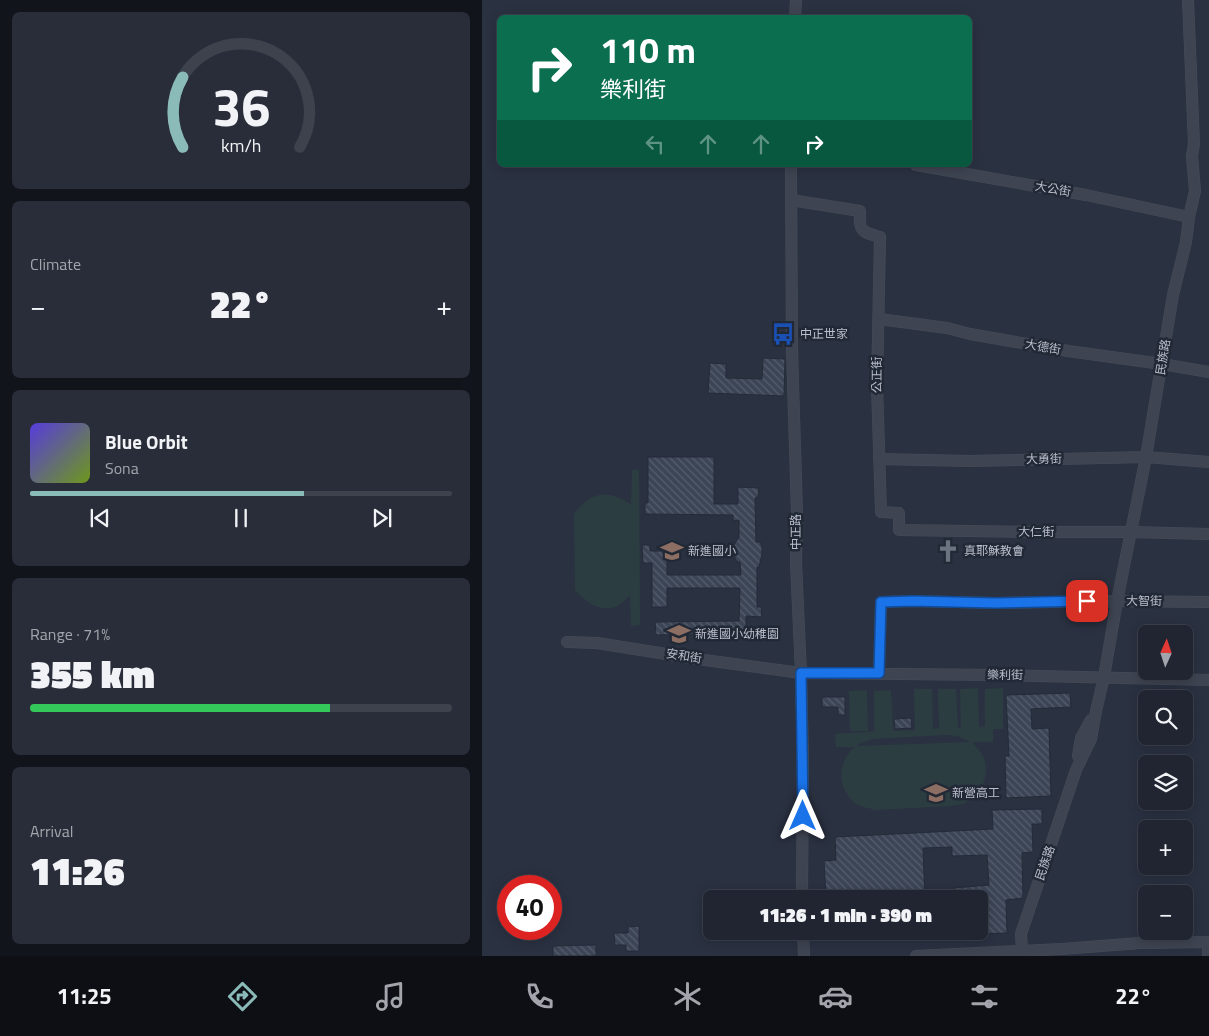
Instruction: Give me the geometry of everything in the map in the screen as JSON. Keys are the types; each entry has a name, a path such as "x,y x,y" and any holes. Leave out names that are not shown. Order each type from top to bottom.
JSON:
{"street":[{"path":"795,15 796,0"},
{"name":"民族路","path":"1023,953 1021,934 1076,770 1091,740 1146,457 1173,295 1186,242 1195,191 1192,156 1194,144 1188,0"},
{"name":"中正路","path":"791,167 792,349 797,513 796,563 803,772 802,890"},
{"name":"大公街","path":"927,167 1086,195 1189,218"},
{"name":"公正街","path":"792,200 860,212 860,225 863,230 867,234 880,237 877,386 881,512"},
{"name":"大德街","path":"879,319 947,328 970,334 1068,351 1208,372"},
{"name":"大勇街","path":"879,459 969,460 1146,457 1208,462"},
{"name":"大仁街","path":"881,512 898,513 899,530 1208,534"},
{"name":"大智街","path":"879,673 881,602 1208,602"},
{"name":"安和街","path":"567,642 597,643 801,673"},
{"name":"樂利街","path":"801,673 1208,680"},
{"path":"803,940 804,956"},
{"path":"916,956 1023,953 1140,943 1208,942 1208,956"}],"shaded area":[{"path":"632,470 639,470 640,625 631,626 630,596 619,605 605,608 588,602 575,590 574,514 580,506 593,497 600,495 614,496 631,504"},
{"path":"978,688 979,727 985,726 985,689 1003,688 1003,729 993,729 993,742 972,742 980,751 986,765 985,779 979,792 969,801 950,806 876,810 854,802 844,789 841,774 845,759 855,747 836,747 835,734 879,731 874,731 874,691 891,690 893,731 915,730 914,689 932,689 933,729 939,728 938,689 956,689 958,728 961,727 960,689","holes":["958,736 970,742 857,746 872,739"]},
{"path":"867,690 868,731 850,731 849,691"}],"building":[{"path":"763,358 785,359 784,396 708,393 710,363 726,364 726,378 762,379"},
{"path":"648,457 714,457 714,504 738,504 738,487 759,488 758,497 755,498 756,542 760,542 762,554 759,567 757,567 757,607 761,607 762,617 746,616 746,633 656,635 655,622 739,621 740,588 667,588 667,607 652,607 652,563 643,563 642,545 650,545 650,551 667,551 667,575 741,575 740,562 737,562 734,556 734,545 739,537 739,520 733,521 733,515 645,514 645,503 648,503"},
{"path":"1070,693 1071,707 1031,709 1032,729 1049,728 1051,796 1006,798 1005,756 1009,756 1006,695"},
{"path":"822,697 845,697 845,715 838,715 838,707 822,707"},
{"path":"911,718 912,728 895,729 894,719"},
{"path":"1042,809 1042,824 1032,824 1033,852 1022,853 1023,898 1006,900 1007,933 988,934 988,890 954,890 954,888 989,885 987,855 952,856 952,847 923,848 925,890 826,890 824,861 836,860 835,837 993,829 992,810"},
{"path":"639,926 639,951 626,951 626,945 615,945 614,933 628,933 628,927"},
{"path":"596,945 596,956 553,956 553,946"}],"place":[{"name":"中正世家","path":"783,334"},
{"name":"新進國小","path":"672,551"},
{"name":"真耶穌教會","path":"948,551"},
{"name":"新進國小幼稚園","path":"679,634"},
{"name":"新營高工","path":"936,793"}],"route":[{"path":"803,816 801,673 879,673 881,602 996,603 1087,601"}]}
